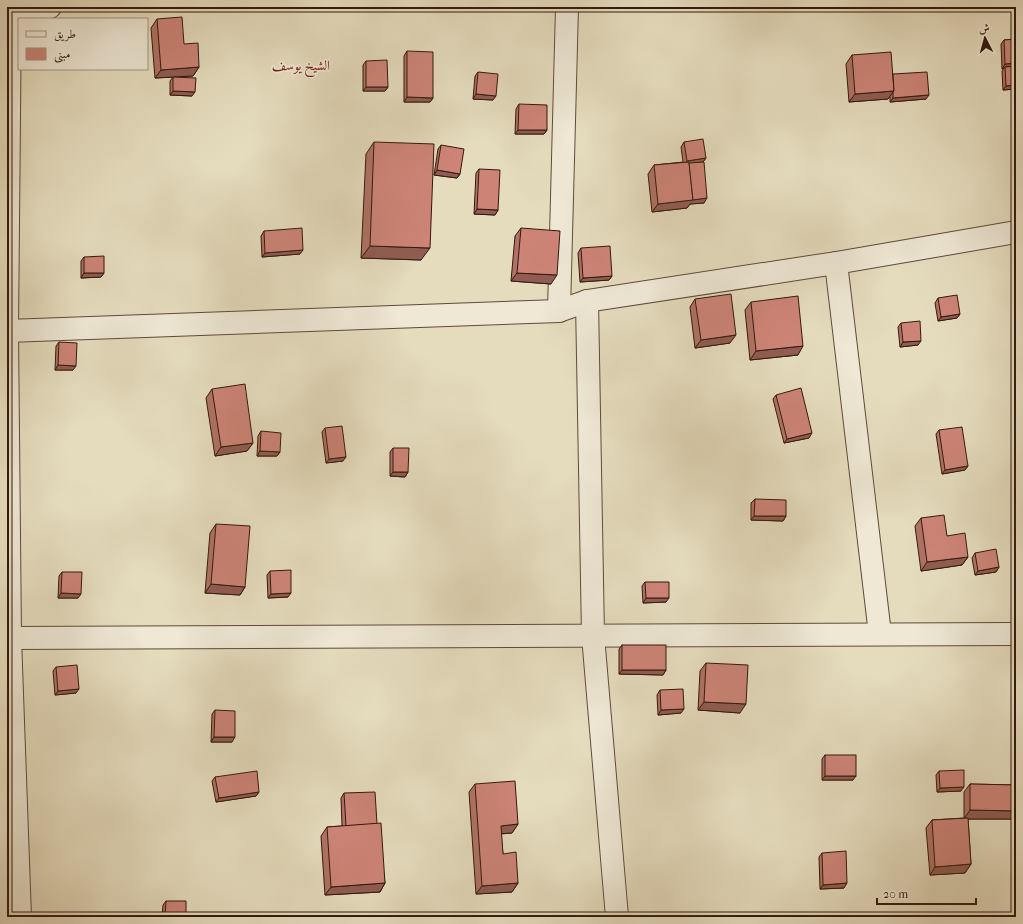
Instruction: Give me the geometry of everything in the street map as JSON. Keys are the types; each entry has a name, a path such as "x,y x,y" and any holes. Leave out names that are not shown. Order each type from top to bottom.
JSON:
{"street":[{"path":"20,917 8,638 7,331 9,8 50,7"},
{"path":"559,311 567,7"},
{"path":"7,331 559,311 588,301 836,263 1016,232"},
{"path":"836,263 880,634"},
{"path":"588,301 593,636 617,917"},
{"path":"8,638 1016,634"}],"building":[{"path":"182,17 184,44 198,43 199,67 161,70 157,19"},
{"path":"1016,39 1016,63 1005,64 1004,40"},
{"path":"407,51 433,52 433,98 407,97"},
{"path":"891,52 894,91 855,94 852,55"},
{"path":"387,60 388,87 366,87 366,61"},
{"path":"1016,66 1016,85 1006,86 1005,67"},
{"path":"478,72 498,74 496,96 476,94"},
{"path":"927,72 929,95 893,98 893,74"},
{"path":"173,77 196,78 195,92 173,91"},
{"path":"519,104 547,105 547,130 518,130"},
{"path":"703,139 706,158 687,161 684,142"},
{"path":"374,142 434,144 430,248 370,246"},
{"path":"441,145 464,149 460,174 437,170"},
{"path":"689,162 693,200 658,204 654,165"},
{"path":"704,162 707,198 693,200 689,163"},
{"path":"479,169 500,170 498,210 477,209"},
{"path":"302,228 303,250 265,253 264,231"},
{"path":"521,228 560,231 557,275 517,273"},
{"path":"610,246 612,276 583,278 581,248"},
{"path":"104,256 104,273 84,273 84,257"},
{"path":"731,294 736,335 701,340 695,299"},
{"path":"957,295 960,314 941,317 938,298"},
{"path":"798,296 803,346 756,351 751,302"},
{"path":"920,321 921,341 903,342 901,323"},
{"path":"59,342 77,343 76,366 58,365"},
{"path":"245,384 253,443 221,447 212,389"},
{"path":"801,388 812,433 787,439 776,395"},
{"path":"342,426 346,457 329,459 325,428"},
{"path":"962,427 968,466 945,470 939,430"},
{"path":"261,431 281,433 280,452 260,451"},
{"path":"393,448 409,448 408,472 393,472"},
{"path":"755,499 786,500 786,516 754,516"},
{"path":"944,515 947,536 965,533 968,557 927,562 921,518"},
{"path":"216,524 250,526 245,587 211,584"},
{"path":"996,549 999,567 978,571 975,553"},
{"path":"291,570 291,593 271,594 270,571"},
{"path":"62,572 82,572 81,594 61,593"},
{"path":"645,582 669,582 669,598 646,598"},
{"path":"622,645 666,645 666,670 622,670"},
{"path":"706,663 748,665 746,704 704,702"},
{"path":"77,665 79,689 58,691 56,667"},
{"path":"683,689 684,709 661,710 660,690"},
{"path":"215,710 235,711 235,737 214,737"},
{"path":"825,755 856,755 856,776 825,776"},
{"path":"964,770 964,787 940,788 939,771"},
{"path":"257,771 259,792 219,798 215,777"},
{"path":"515,781 518,824 501,826 503,854 516,852 518,883 482,886 475,784"},
{"path":"970,784 1016,785 1016,811 970,810"},
{"path":"375,792 377,824 346,826 344,793"},
{"path":"968,818 971,864 935,867 932,820"},
{"path":"381,823 385,883 331,887 327,827"},
{"path":"846,851 847,883 823,885 822,853"},
{"path":"166,901 186,901 186,917 165,917"}],"district":[{"name":"الشيخ يوسف","path":"301,65"}]}
